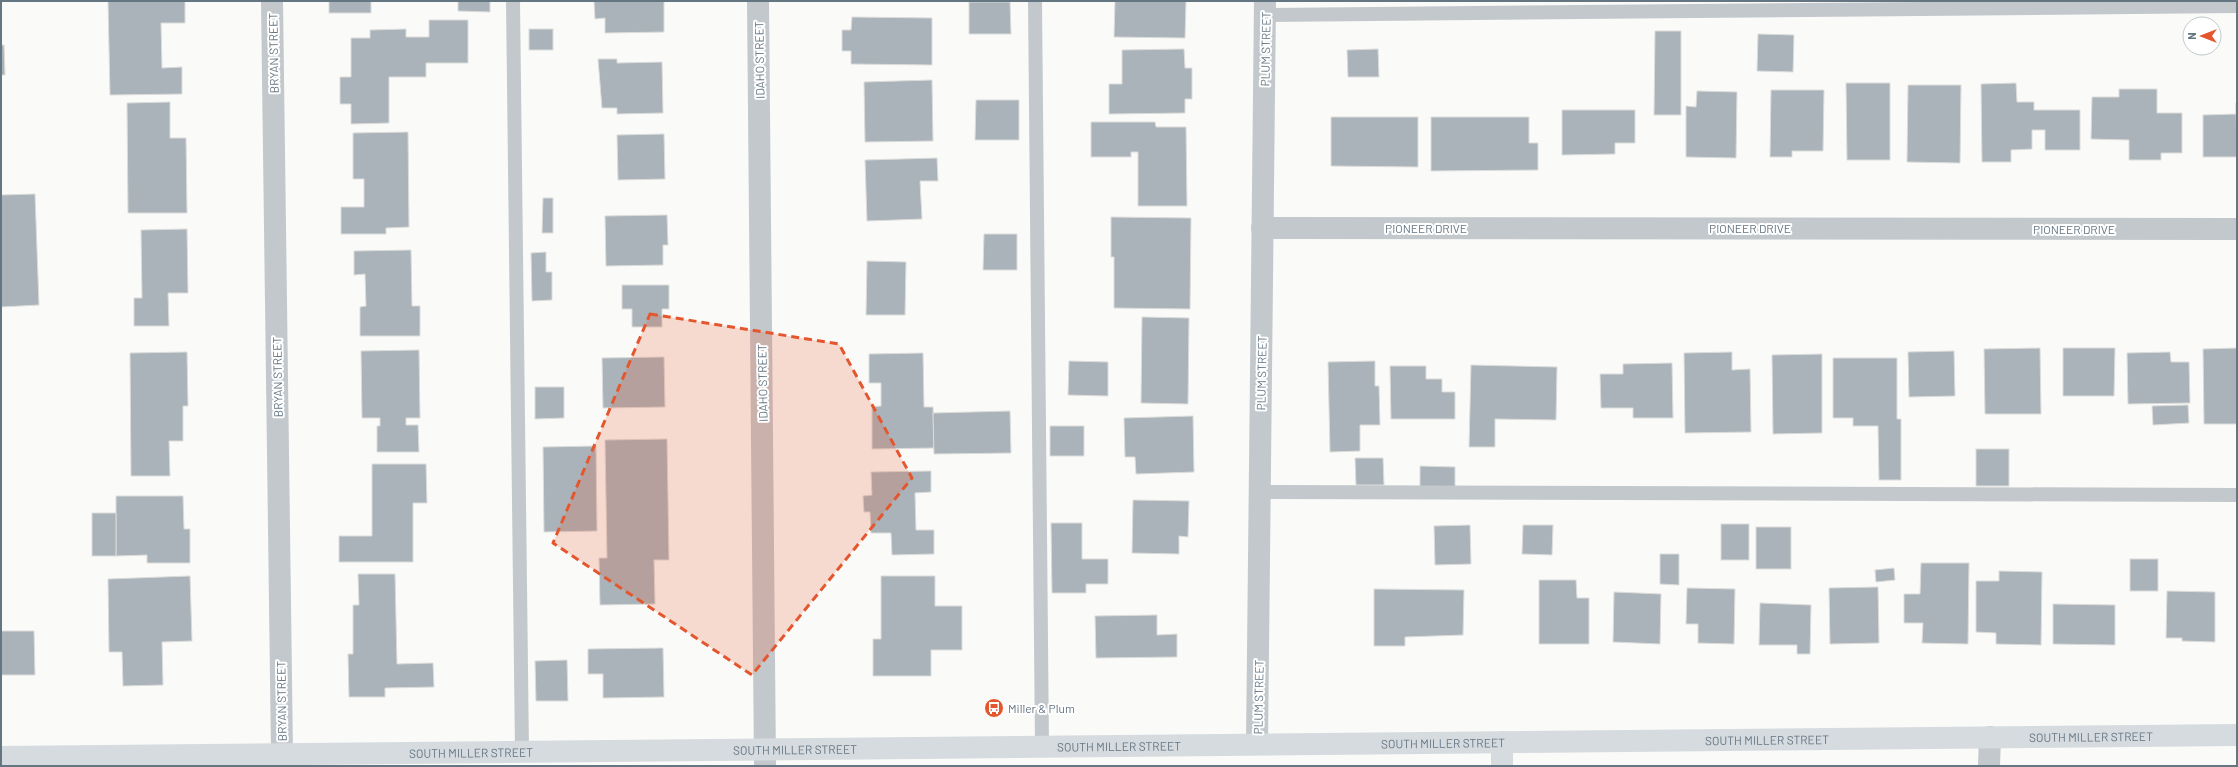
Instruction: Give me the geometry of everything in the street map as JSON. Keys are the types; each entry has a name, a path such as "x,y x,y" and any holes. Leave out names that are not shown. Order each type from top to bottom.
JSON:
{"main road":[{"name":"SOUTH MILLER STREET","path":"1,757 282,754 378,760 522,752 765,758 1042,747 2237,735"},
{"path":"1502,742 1502,766"}],"street":[{"name":"BRYAN STREET","path":"272,1 282,754"},
{"name":"IDAHO STREET","path":"758,1 765,758"},
{"name":"PLUM STREET","path":"1257,744 1265,8"},
{"name":"PIONEER DRIVE","path":"1262,228 2237,229"},
{"path":"1989,766 1990,737"}],"lane":[{"path":"513,1 522,752"},
{"path":"1035,1 1042,747"},
{"path":"1265,8 2237,6"},
{"path":"1260,492 2237,495"}],"highlighted area":[{"path":"650,314 839,344 912,478 752,675 553,543"}],"building":[{"path":"108,1 185,1 185,23 161,23 162,68 182,67 182,94 110,95"},
{"path":"329,1 371,1 371,13 329,13"},
{"path":"458,1 490,1 490,12 458,11"},
{"path":"594,1 664,1 664,32 605,33 605,18 595,19"},
{"path":"1115,1 1186,1 1185,38 1114,37"},
{"path":"969,2 1010,2 1011,34 969,34"},
{"path":"852,17 932,18 932,65 851,64 851,51 842,51 842,30 851,30"},
{"path":"429,20 468,20 468,63 426,63 426,77 389,77 389,123 351,124 351,104 340,104 340,77 351,77 351,38 370,38 370,30 406,29 406,37 429,37"},
{"path":"529,29 553,29 553,50 529,50"},
{"path":"1655,31 1681,31 1681,115 1654,115"},
{"path":"1758,34 1794,35 1793,72 1757,71"},
{"path":"1,45 4,45 5,75 1,75"},
{"path":"1184,49 1185,68 1192,68 1192,99 1185,99 1185,113 1109,114 1109,84 1122,84 1122,50"},
{"path":"1378,49 1379,77 1348,77 1347,50"},
{"path":"598,59 617,59 617,63 662,62 663,113 617,114 617,108 602,108"},
{"path":"932,80 933,141 865,142 864,82"},
{"path":"1846,83 1890,83 1890,160 1847,160"},
{"path":"2016,83 2017,102 2034,102 2034,110 2080,110 2080,150 2045,150 2045,130 2032,130 2032,149 2011,150 2011,162 1982,162 1981,84"},
{"path":"1908,85 1961,85 1960,163 1907,162"},
{"path":"2119,89 2157,89 2157,113 2182,113 2182,153 2161,153 2161,160 2129,160 2129,140 2091,139 2092,97 2119,97"},
{"path":"1771,90 1824,90 1823,151 1792,151 1792,157 1770,157"},
{"path":"1697,91 1737,92 1736,158 1686,157 1686,106 1696,107"},
{"path":"976,100 1019,100 1019,140 975,140"},
{"path":"170,102 170,138 186,138 187,213 128,213 127,103"},
{"path":"2236,103 2237,157 2203,157 2203,115 2236,114"},
{"path":"1562,110 1635,110 1635,143 1615,143 1615,154 1562,155"},
{"path":"1331,117 1418,117 1418,167 1331,166"},
{"path":"1431,117 1529,117 1529,143 1538,143 1538,170 1431,171"},
{"path":"1091,122 1155,122 1156,127 1186,127 1187,206 1138,206 1138,152 1131,152 1131,157 1091,157"},
{"path":"408,132 409,227 386,228 386,234 341,234 341,207 364,207 364,179 353,179 353,133"},
{"path":"664,134 665,179 618,180 617,135"},
{"path":"937,158 938,181 920,181 922,219 867,221 865,160"},
{"path":"35,194 39,305 1,307 1,195"},
{"path":"543,198 553,198 553,233 542,233"},
{"path":"667,215 668,245 663,245 663,265 606,266 605,216"},
{"path":"1111,217 1191,218 1190,309 1114,308 1114,257 1111,257"},
{"path":"187,229 188,293 168,293 169,326 134,326 134,298 142,298 141,230"},
{"path":"984,234 1017,234 1017,270 983,270"},
{"path":"411,250 412,306 420,306 420,336 360,336 360,307 366,306 365,274 354,275 354,251"},
{"path":"546,252 546,272 552,272 552,300 532,301 531,253"},
{"path":"867,261 906,262 905,315 866,315"},
{"path":"622,285 669,285 669,309 662,309 662,327 632,327 632,309 622,309"},
{"path":"1142,317 1189,318 1188,404 1141,403"},
{"path":"2040,348 2041,414 1985,414 1984,349"},
{"path":"2063,348 2115,348 2114,396 2063,396"},
{"path":"2237,348 2237,424 2204,424 2203,349"},
{"path":"419,350 420,418 406,418 406,425 418,425 419,452 377,452 377,426 380,426 380,418 362,418 361,351"},
{"path":"1954,351 1955,396 1909,397 1908,352"},
{"path":"187,352 188,406 183,406 183,441 169,441 170,476 131,476 130,353"},
{"path":"1732,352 1732,370 1750,369 1751,432 1685,433 1684,353"},
{"path":"2170,352 2171,362 2189,362 2190,403 2128,404 2127,353"},
{"path":"923,353 924,407 933,407 934,448 872,449 872,407 881,406 881,383 869,383 869,354"},
{"path":"1822,354 1822,433 1773,434 1772,355"},
{"path":"664,357 665,407 603,408 602,358"},
{"path":"1833,358 1897,358 1897,419 1901,419 1901,480 1879,480 1878,426 1853,426 1853,418 1833,418"},
{"path":"1069,361 1108,362 1108,396 1068,395"},
{"path":"1375,361 1375,386 1379,386 1380,425 1360,425 1360,451 1330,452 1328,362"},
{"path":"1672,363 1673,418 1633,418 1633,408 1601,408 1600,374 1623,374 1623,364"},
{"path":"1471,365 1557,367 1556,420 1495,419 1495,447 1469,447"},
{"path":"1390,366 1426,366 1426,379 1442,379 1442,392 1455,392 1455,419 1391,419"},
{"path":"535,387 564,387 564,418 535,419"},
{"path":"2188,405 2189,423 2153,425 2152,406"},
{"path":"1010,411 1011,453 934,454 933,413"},
{"path":"1193,416 1194,472 1136,474 1135,457 1125,457 1124,418"},
{"path":"1050,426 1084,426 1084,456 1050,456"},
{"path":"667,439 669,560 654,560 655,604 600,605 599,558 607,558 605,440"},
{"path":"596,446 597,531 544,532 543,447"},
{"path":"1976,449 2009,449 2009,486 1976,486"},
{"path":"1355,458 1383,458 1384,485 1356,485"},
{"path":"372,464 426,464 427,503 413,503 413,562 339,562 339,536 372,536"},
{"path":"1420,466 1455,467 1455,490 1420,489"},
{"path":"931,471 931,492 915,493 916,530 934,530 934,554 892,555 891,533 871,533 870,512 864,512 863,496 872,495 871,472"},
{"path":"116,496 183,496 184,529 190,529 190,563 147,563 147,555 116,556"},
{"path":"1133,500 1189,501 1188,537 1179,536 1179,554 1132,553"},
{"path":"92,513 116,513 116,556 92,556"},
{"path":"1051,523 1082,523 1082,559 1108,559 1108,584 1086,584 1086,593 1052,593"},
{"path":"1721,524 1749,524 1749,560 1721,560"},
{"path":"1470,525 1471,564 1435,565 1434,526"},
{"path":"1523,525 1553,525 1552,555 1522,554"},
{"path":"1756,527 1791,527 1791,569 1756,569"},
{"path":"1660,554 1679,554 1679,585 1660,584"},
{"path":"2130,559 2158,559 2158,591 2130,591"},
{"path":"1921,563 1969,563 1968,644 1922,643 1923,623 1904,623 1904,594 1920,594"},
{"path":"1894,568 1895,580 1876,582 1875,570"},
{"path":"1999,571 2042,572 2041,645 1996,644 1996,633 1976,632 1976,581 1999,581"},
{"path":"358,574 395,574 397,664 433,663 434,687 385,688 385,697 349,697 348,654 353,654 353,605 359,605"},
{"path":"190,576 192,641 162,642 163,685 123,686 122,652 109,652 108,579"},
{"path":"881,576 935,576 935,606 962,606 962,650 931,650 931,676 873,676 873,639 881,639"},
{"path":"1539,580 1576,580 1577,598 1589,598 1589,644 1539,644"},
{"path":"1878,587 1879,643 1830,644 1829,588"},
{"path":"1687,588 1735,589 1734,644 1698,643 1698,624 1686,624"},
{"path":"1374,589 1464,590 1463,635 1405,637 1405,646 1374,646"},
{"path":"2167,591 2215,592 2215,642 2182,641 2182,638 2166,638"},
{"path":"1614,592 1661,594 1660,644 1613,642"},
{"path":"1760,603 1811,605 1810,654 1797,654 1797,645 1759,645"},
{"path":"2053,604 2115,605 2115,645 2053,644"},
{"path":"1157,615 1157,635 1177,634 1177,657 1096,658 1095,616"},
{"path":"1,631 34,631 35,675 1,675"},
{"path":"663,648 664,697 603,698 603,674 588,674 588,649"},
{"path":"567,660 568,701 536,701 535,661"}],"place":[{"name":"Miller & Plum","path":"994,708"}]}
